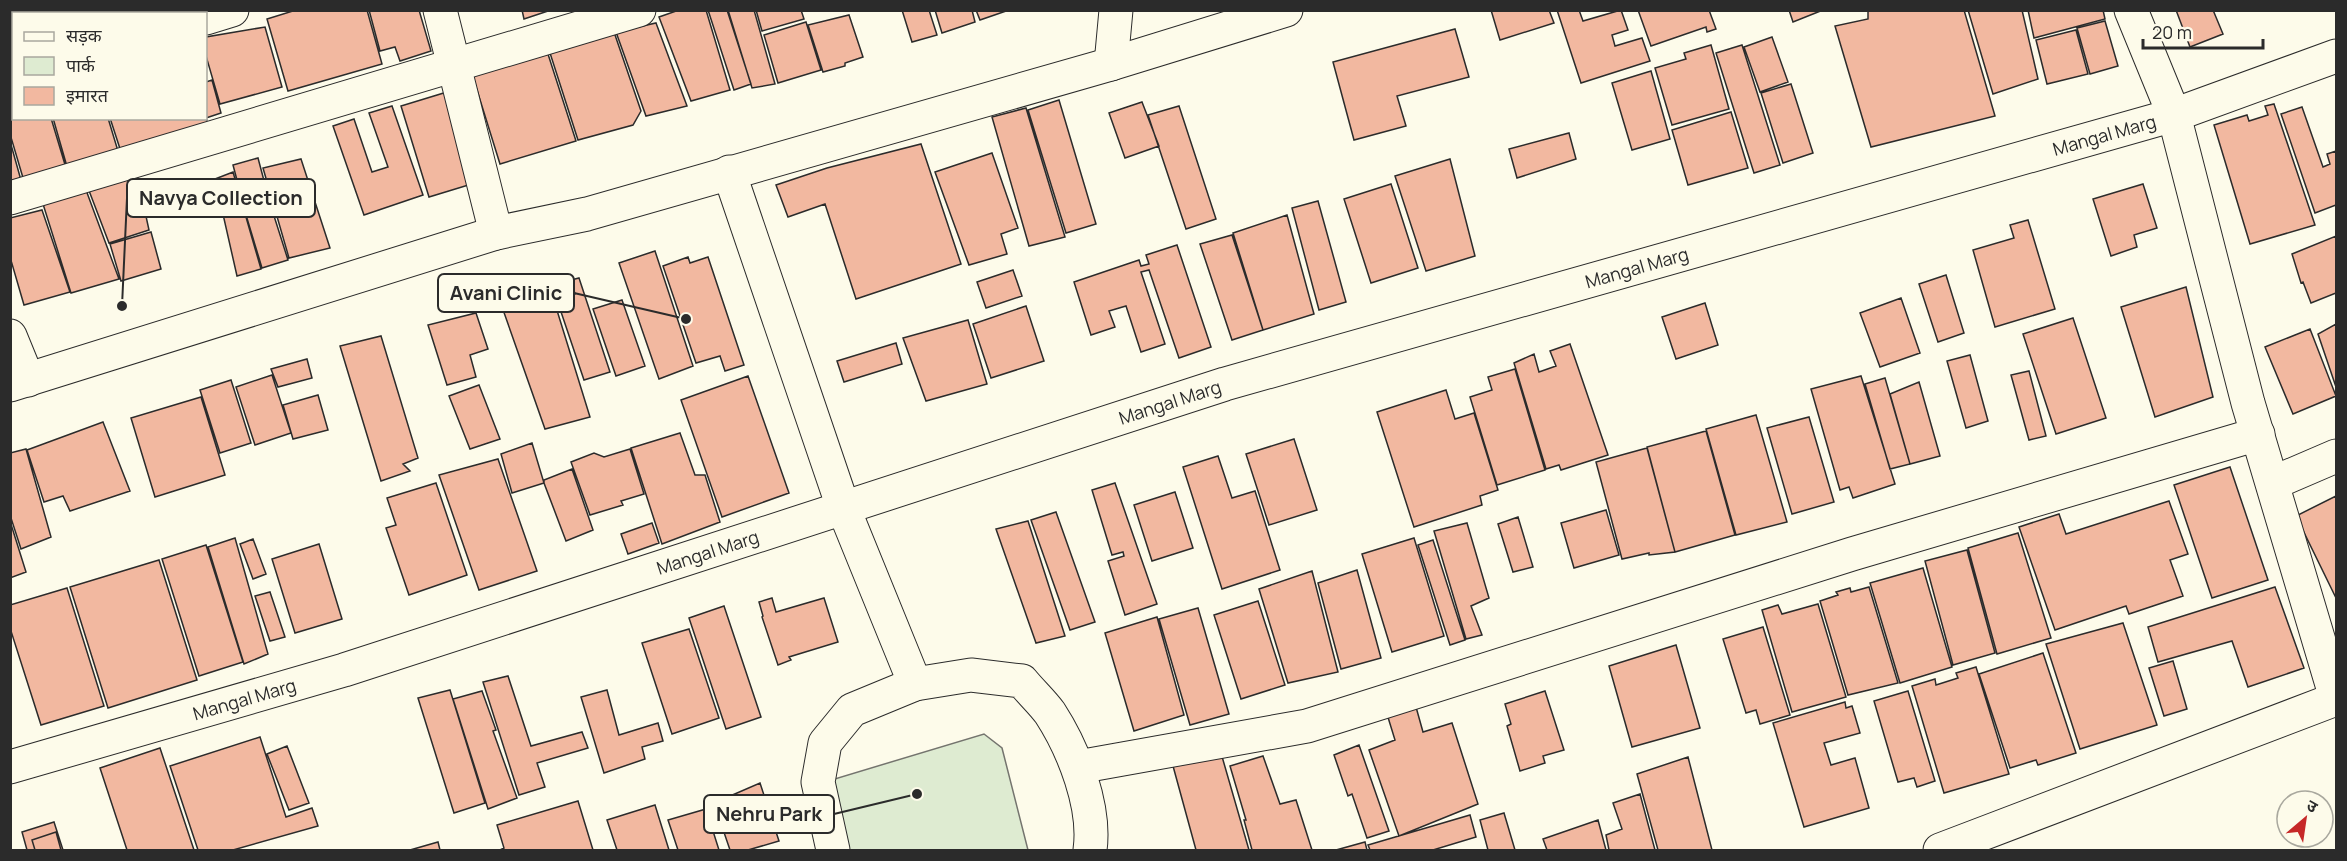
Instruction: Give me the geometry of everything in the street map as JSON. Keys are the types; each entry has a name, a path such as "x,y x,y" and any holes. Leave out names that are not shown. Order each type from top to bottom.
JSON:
{"street":[{"path":"207,18 232,10"},
{"path":"440,10 496,233"},
{"path":"10,198 639,10"},
{"path":"1111,64 1116,10"},
{"path":"10,336 19,382 496,233 587,214 1111,64 1286,10"},
{"path":"1940,850 2337,698 2258,434 2174,115 2131,10"},
{"name":"Mangal Marg","path":"10,766 344,670 1225,384 2174,115 2337,56"},
{"path":"729,172 843,507 915,684"},
{"path":"1078,766 1306,726 1852,554 2258,434"},
{"path":"2272,483 2337,456"},
{"path":"833,850 818,782 825,743 852,710 915,684 970,675 1022,681 1049,713 1078,766 1092,833 1090,850"}],"green space":[{"path":"984,734 1002,748 1028,850 832,850 828,781"}],"building":[{"path":"10,10 19,10 20,12 12,12 12,65"},
{"path":"21,10 70,10 70,12 22,12"},
{"path":"296,10 367,10 382,64 288,91 267,19"},
{"path":"369,10 419,10 431,51 400,61 395,47 380,51"},
{"path":"522,10 551,10 524,19"},
{"path":"679,10 706,10 730,90 691,101 659,17"},
{"path":"708,10 727,10 751,84 734,90"},
{"path":"728,10 754,10 775,84 752,88"},
{"path":"756,10 801,10 804,19 762,31"},
{"path":"902,10 929,10 937,35 912,42"},
{"path":"935,10 972,10 975,22 942,33"},
{"path":"976,10 1009,10 980,20"},
{"path":"1491,10 1549,10 1554,23 1500,40"},
{"path":"1557,10 1579,10 1583,21 1621,10 1628,30 1612,35 1615,46 1642,38 1650,61 1581,83"},
{"path":"1638,10 1709,10 1716,29 1707,32 1706,27 1651,46"},
{"path":"1789,10 1823,10 1793,22"},
{"path":"1868,10 1964,10 1995,116 1871,147 1835,26 1868,19"},
{"path":"1968,10 2022,10 2038,79 1993,94"},
{"path":"2028,10 2103,10 2105,19 2034,38"},
{"path":"2176,10 2213,10 2223,34 2190,47"},
{"path":"849,15 863,57 845,63 845,66 823,72 808,25"},
{"path":"2105,21 2118,66 2090,74 2077,28"},
{"path":"806,22 821,70 778,83 764,35"},
{"path":"656,23 687,106 646,116 616,32"},
{"path":"265,27 282,87 220,104 207,59 207,37"},
{"path":"1455,29 1469,77 1397,96 1406,126 1354,140 1333,62"},
{"path":"2076,30 2088,74 2047,84 2036,40"},
{"path":"614,32 641,111 633,125 578,140 550,53"},
{"path":"1772,37 1788,82 1760,92 1744,47"},
{"path":"1711,45 1729,109 1672,125 1655,68 1686,59 1684,53"},
{"path":"1742,45 1780,165 1754,173 1716,53"},
{"path":"547,51 576,141 500,164 472,74"},
{"path":"1651,71 1670,139 1632,150 1612,83"},
{"path":"212,80 221,113 207,118 207,82"},
{"path":"1791,84 1813,153 1783,163 1761,93"},
{"path":"447,92 475,183 429,197 401,106"},
{"path":"10,96 12,96 12,120 52,120 69,178 26,188 10,134"},
{"path":"1059,100 1096,224 1066,233 1028,110"},
{"path":"1142,102 1159,146 1125,158 1109,113"},
{"path":"2274,104 2315,225 2250,244 2214,125 2247,115 2249,121 2268,115 2265,106"},
{"path":"392,106 423,195 364,215 333,126 354,119 372,172 388,167 369,113"},
{"path":"1179,106 1216,219 1186,229 1148,115"},
{"path":"2302,107 2323,167 2330,164 2327,154 2336,151 2336,205 2315,213 2281,114"},
{"path":"1026,108 1065,237 1029,246 992,117"},
{"path":"1731,112 1748,168 1688,185 1672,130"},
{"path":"54,120 109,120 121,161 70,177"},
{"path":"111,120 207,120 211,131 123,158"},
{"path":"1569,133 1576,159 1517,178 1509,149"},
{"path":"10,141 24,191 10,194"},
{"path":"921,144 961,264 856,299 825,204 788,217 776,185 827,168"},
{"path":"992,153 1018,228 1001,234 1007,254 969,265 935,172"},
{"path":"258,158 267,192 242,199 233,165"},
{"path":"301,159 330,248 289,258 263,168"},
{"path":"1450,159 1475,256 1426,271 1395,176"},
{"path":"233,172 261,269 237,276 215,179"},
{"path":"137,175 149,230 109,243 88,188"},
{"path":"1391,184 1418,268 1371,283 1344,199"},
{"path":"2143,184 2157,228 2134,235 2137,247 2111,256 2093,199"},
{"path":"86,190 119,279 71,293 43,204"},
{"path":"268,197 288,260 262,268 243,205"},
{"path":"1318,201 1346,302 1319,310 1292,208"},
{"path":"42,210 70,292 24,305 10,257 10,218"},
{"path":"1287,215 1314,314 1263,330 1233,233"},
{"path":"2028,220 2055,309 1995,327 1973,250 2014,238 2010,225"},
{"path":"151,232 161,269 121,281 110,244"},
{"path":"1232,235 1263,330 1232,340 1200,244"},
{"path":"2336,236 2336,293 2311,303 2303,282 2301,283 2292,254"},
{"path":"1177,245 1211,347 1179,358 1149,270 1141,272 1165,344 1141,352 1126,306 1109,311 1115,327 1091,335 1074,282 1139,260 1141,266 1149,264 1146,255"},
{"path":"655,251 693,366 659,379 619,263"},
{"path":"688,257 690,263 708,257 744,365 725,371 720,356 696,363 663,266"},
{"path":"1013,270 1022,296 986,308 977,282"},
{"path":"1946,275 1964,333 1938,342 1919,284"},
{"path":"579,278 610,372 584,380 557,300 575,294 571,280"},
{"path":"2186,287 2213,397 2155,417 2121,307"},
{"path":"551,291 590,417 545,429 501,304"},
{"path":"1901,298 1920,353 1880,367 1860,313"},
{"path":"622,300 645,366 616,376 593,309"},
{"path":"1705,303 1718,345 1676,359 1662,317"},
{"path":"1026,306 1044,361 991,378 973,324"},
{"path":"476,313 488,349 470,355 476,377 447,385 428,325"},
{"path":"2073,318 2106,418 2056,434 2023,334"},
{"path":"968,320 987,384 926,401 903,338"},
{"path":"2336,324 2336,387 2318,334"},
{"path":"2310,329 2336,396 2293,414 2265,347"},
{"path":"381,336 418,458 403,464 410,471 381,481 340,346"},
{"path":"896,343 902,364 844,382 837,361"},
{"path":"1570,344 1608,455 1561,470 1559,465 1546,469 1514,363 1534,354 1539,372 1556,366 1550,351"},
{"path":"1970,355 1988,421 1966,428 1947,361"},
{"path":"307,359 312,378 278,387 271,369"},
{"path":"1515,369 1545,470 1497,485 1470,397 1492,390 1488,377"},
{"path":"2029,371 2046,436 2029,440 2011,375"},
{"path":"272,375 291,433 255,445 236,387"},
{"path":"748,376 789,493 722,517 681,400"},
{"path":"1861,376 1895,484 1853,498 1849,487 1840,490 1811,389"},
{"path":"1885,378 1910,464 1890,469 1865,384"},
{"path":"231,380 251,443 220,453 200,390"},
{"path":"1919,382 1940,456 1910,464 1890,394"},
{"path":"479,385 500,439 470,449 449,396"},
{"path":"1446,390 1455,419 1474,413 1498,490 1480,496 1482,505 1414,527 1377,412"},
{"path":"318,395 328,430 293,439 283,405"},
{"path":"201,397 225,475 155,497 131,418"},
{"path":"1756,415 1787,522 1736,535 1706,429"},
{"path":"1809,417 1834,502 1792,514 1767,428"},
{"path":"103,422 130,491 70,511 63,496 44,502 27,450"},
{"path":"1706,431 1735,535 1675,552 1647,447"},
{"path":"680,433 695,475 705,475 720,522 662,544 631,448"},
{"path":"1294,439 1317,510 1269,525 1246,454"},
{"path":"532,443 544,483 512,493 501,454"},
{"path":"1647,448 1675,552 1649,555 1649,553 1622,559 1596,462"},
{"path":"26,449 51,537 21,549 10,515 10,453"},
{"path":"630,449 644,494 621,501 623,505 590,515 571,462 594,453 604,457"},
{"path":"1218,456 1232,498 1255,491 1280,570 1222,589 1183,467"},
{"path":"498,459 537,571 479,590 439,475"},
{"path":"2230,467 2268,580 2212,598 2174,485"},
{"path":"572,469 593,530 566,541 544,480"},
{"path":"436,483 467,575 409,595 386,528 396,525 387,498"},
{"path":"1115,483 1157,604 1125,615 1108,561 1124,556 1123,552 1112,555 1092,490"},
{"path":"1175,492 1193,548 1152,561 1134,505"},
{"path":"2336,496 2336,598 2296,516"},
{"path":"2169,501 2188,554 2170,560 2183,596 2129,614 2126,606 2055,630 2019,527 2059,514 2066,534"},
{"path":"1606,510 1619,555 1574,568 1561,523"},
{"path":"1056,512 1095,622 1070,630 1031,520"},
{"path":"1518,517 1533,567 1513,572 1498,524"},
{"path":"10,521 26,572 10,578"},
{"path":"1028,521 1065,636 1036,643 996,529"},
{"path":"652,523 659,543 628,554 621,534"},
{"path":"1467,523 1489,598 1471,606 1482,635 1466,639 1434,531"},
{"path":"2018,533 2051,638 1997,654 1968,548"},
{"path":"235,538 268,654 244,664 208,547"},
{"path":"1414,538 1444,636 1392,652 1362,554"},
{"path":"253,539 266,574 253,579 240,544"},
{"path":"1433,540 1465,640 1450,645 1418,545"},
{"path":"319,544 342,619 295,633 272,559"},
{"path":"206,545 243,662 199,676 162,559"},
{"path":"1967,550 1995,653 1953,665 1925,561"},
{"path":"159,560 197,680 108,708 70,587"},
{"path":"1923,568 1952,667 1900,683 1870,583"},
{"path":"1357,570 1381,658 1341,669 1318,583"},
{"path":"1312,571 1338,672 1288,683 1259,589"},
{"path":"1869,587 1898,683 1848,695 1820,601 1838,595 1836,592 1850,588 1851,592"},
{"path":"2275,587 2304,668 2248,687 2232,641 2158,662 2148,627"},
{"path":"67,588 104,706 41,725 10,628 10,605"},
{"path":"270,592 285,637 270,641 255,596"},
{"path":"772,598 776,612 824,598 838,642 789,657 791,660 778,665 759,602"},
{"path":"1258,601 1285,685 1241,699 1214,615"},
{"path":"1818,604 1846,697 1792,712 1762,610 1778,605 1782,614"},
{"path":"724,606 761,717 726,729 689,618"},
{"path":"1198,608 1229,714 1190,725 1159,619"},
{"path":"1157,617 1184,715 1134,731 1105,633"},
{"path":"2123,623 2157,725 2080,749 2046,644"},
{"path":"1763,627 1790,715 1760,724 1756,710 1746,713 1723,639"},
{"path":"689,629 719,718 672,734 642,643"},
{"path":"1676,645 1700,728 1632,747 1609,666"},
{"path":"2043,653 2076,753 2038,765 2036,760 2010,768 1979,674"},
{"path":"2173,661 2187,709 2164,716 2149,668"},
{"path":"1976,667 2009,774 1944,793 1912,686 1935,679 1936,685 1958,678 1956,673"},
{"path":"508,676 531,746 582,732 588,748 537,763 545,787 519,795 483,682"},
{"path":"450,690 485,803 454,813 418,698"},
{"path":"607,690 619,735 658,723 663,741 642,747 645,759 604,773 581,697"},
{"path":"482,691 496,730 493,731 517,798 488,809 453,699"},
{"path":"1545,691 1564,750 1543,756 1545,763 1520,771 1507,726 1511,724 1505,704"},
{"path":"1908,691 1935,781 1917,787 1914,778 1898,782 1874,701"},
{"path":"1845,702 1846,708 1852,706 1860,733 1824,743 1831,765 1855,758 1869,808 1804,827 1773,723"},
{"path":"1416,707 1423,732 1452,723 1478,804 1399,836 1369,750 1395,740 1387,714"},
{"path":"260,737 286,817 312,808 318,826 233,850 198,850 170,766"},
{"path":"1359,745 1389,831 1367,838 1352,794 1348,796 1334,755"},
{"path":"287,746 309,803 289,810 267,754"},
{"path":"160,748 194,850 127,850 100,768"},
{"path":"1221,753 1249,850 1196,850 1173,766"},
{"path":"1263,756 1280,804 1296,800 1312,850 1252,850 1230,766"},
{"path":"1688,757 1712,850 1658,850 1637,774"},
{"path":"760,783 779,841 748,850 730,850 714,803"},
{"path":"1640,794 1655,850 1609,850 1606,835 1622,829 1613,803"},
{"path":"578,801 593,850 500,850 504,848 497,825"},
{"path":"655,805 669,850 617,850 607,820"},
{"path":"706,809 719,850 678,850 668,820"},
{"path":"1504,813 1515,850 1488,850 1480,820"},
{"path":"1470,815 1476,837 1433,850 1370,850 1368,845"},
{"path":"1598,820 1606,850 1547,850 1543,839"},
{"path":"54,822 63,850 27,850 22,832"},
{"path":"56,832 61,850 35,850 32,840"},
{"path":"438,842 440,850 410,850"},
{"path":"1365,842 1367,850 1336,850"}],"place":[{"name":"Navya Collection","path":"122,306"},
{"name":"Avani Clinic","path":"686,319"},
{"name":"Nehru Park","path":"917,794"}]}
